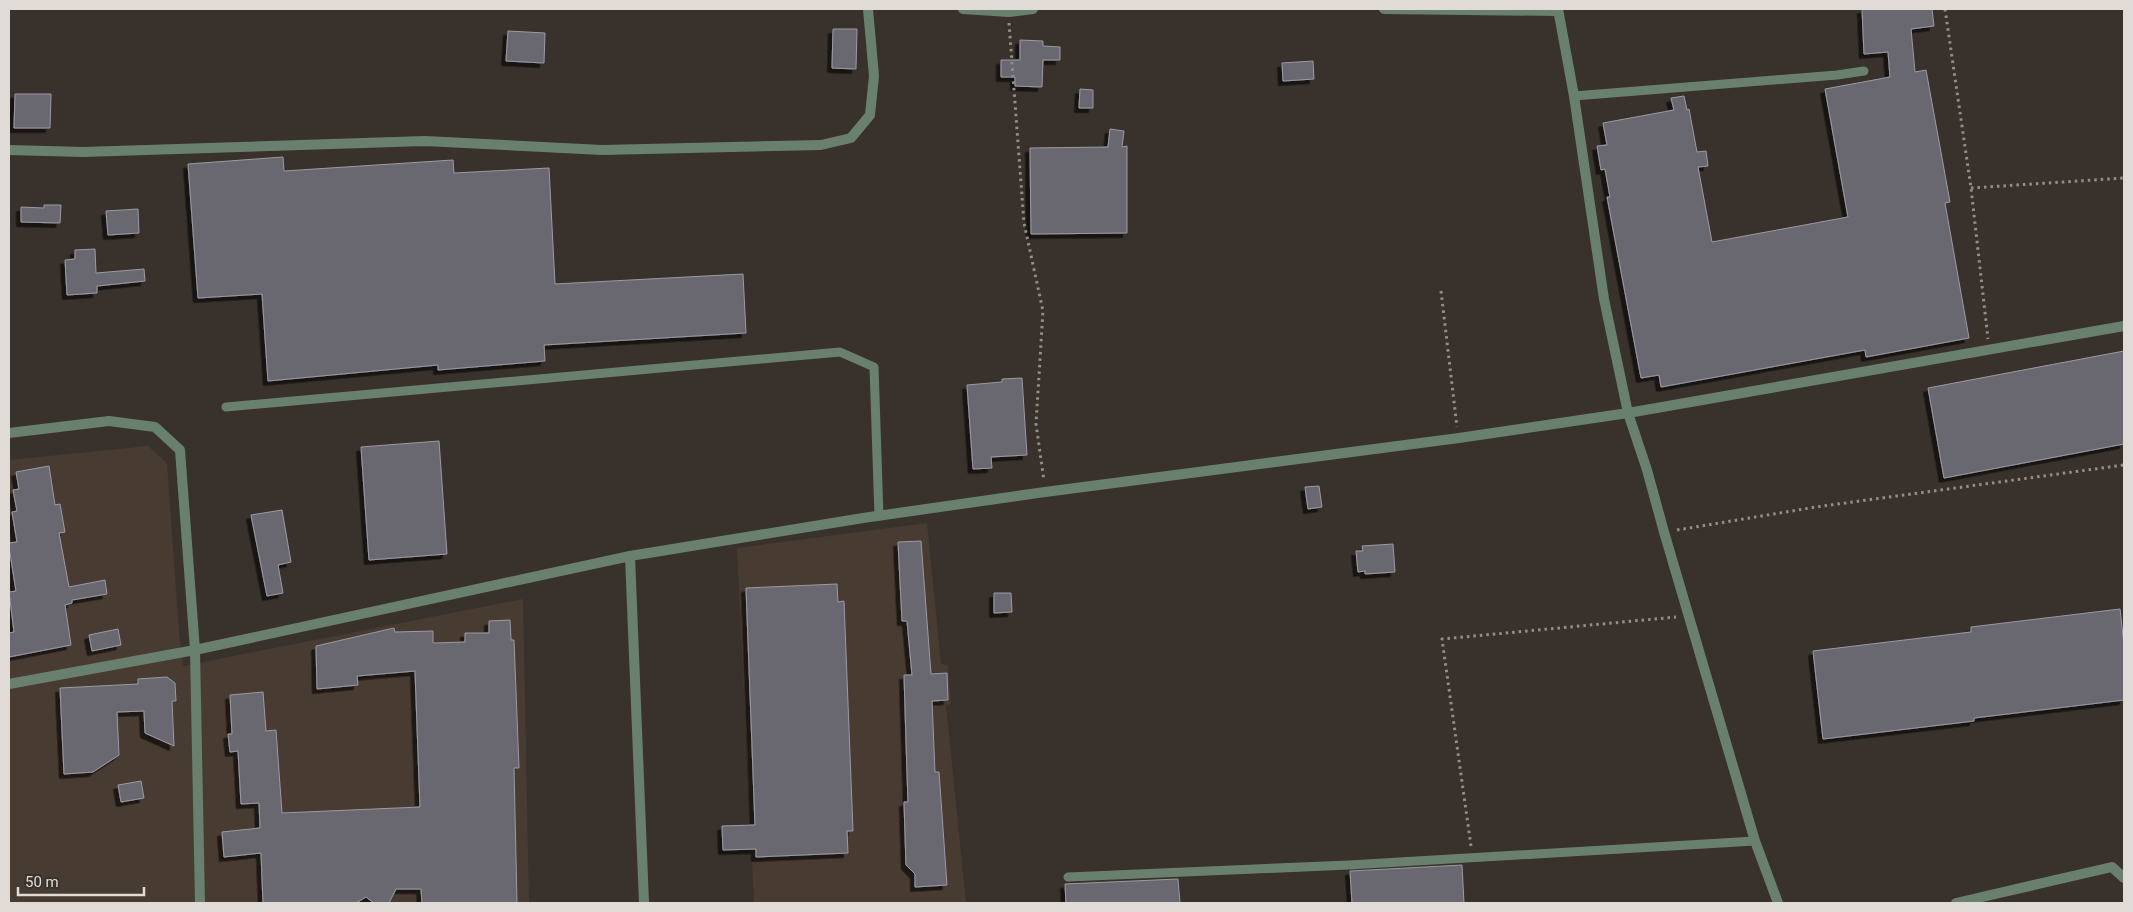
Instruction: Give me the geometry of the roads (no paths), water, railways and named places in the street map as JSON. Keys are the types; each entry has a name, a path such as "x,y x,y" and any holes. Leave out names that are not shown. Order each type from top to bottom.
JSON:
{"street":[{"path":"9,150 83,152 425,141 602,150 822,145 851,138 870,115 874,76 868,9"},
{"path":"963,9 1009,12 1033,9"},
{"path":"1384,9 1558,10 1574,96 1604,299 1628,413 1647,470 1755,841 1778,903"},
{"path":"9,684 195,650 630,556 879,516 1045,492 1459,438 1628,413 2124,326"},
{"path":"9,433 108,421 155,428 180,450 195,650 200,903"},
{"path":"630,556 644,903"},
{"path":"1956,903 2112,867 2124,878"}],"lane":[{"path":"1574,96 1837,75 1864,71"},
{"path":"226,407 840,352 874,367 879,516"},
{"path":"1068,877 1755,841"}]}
